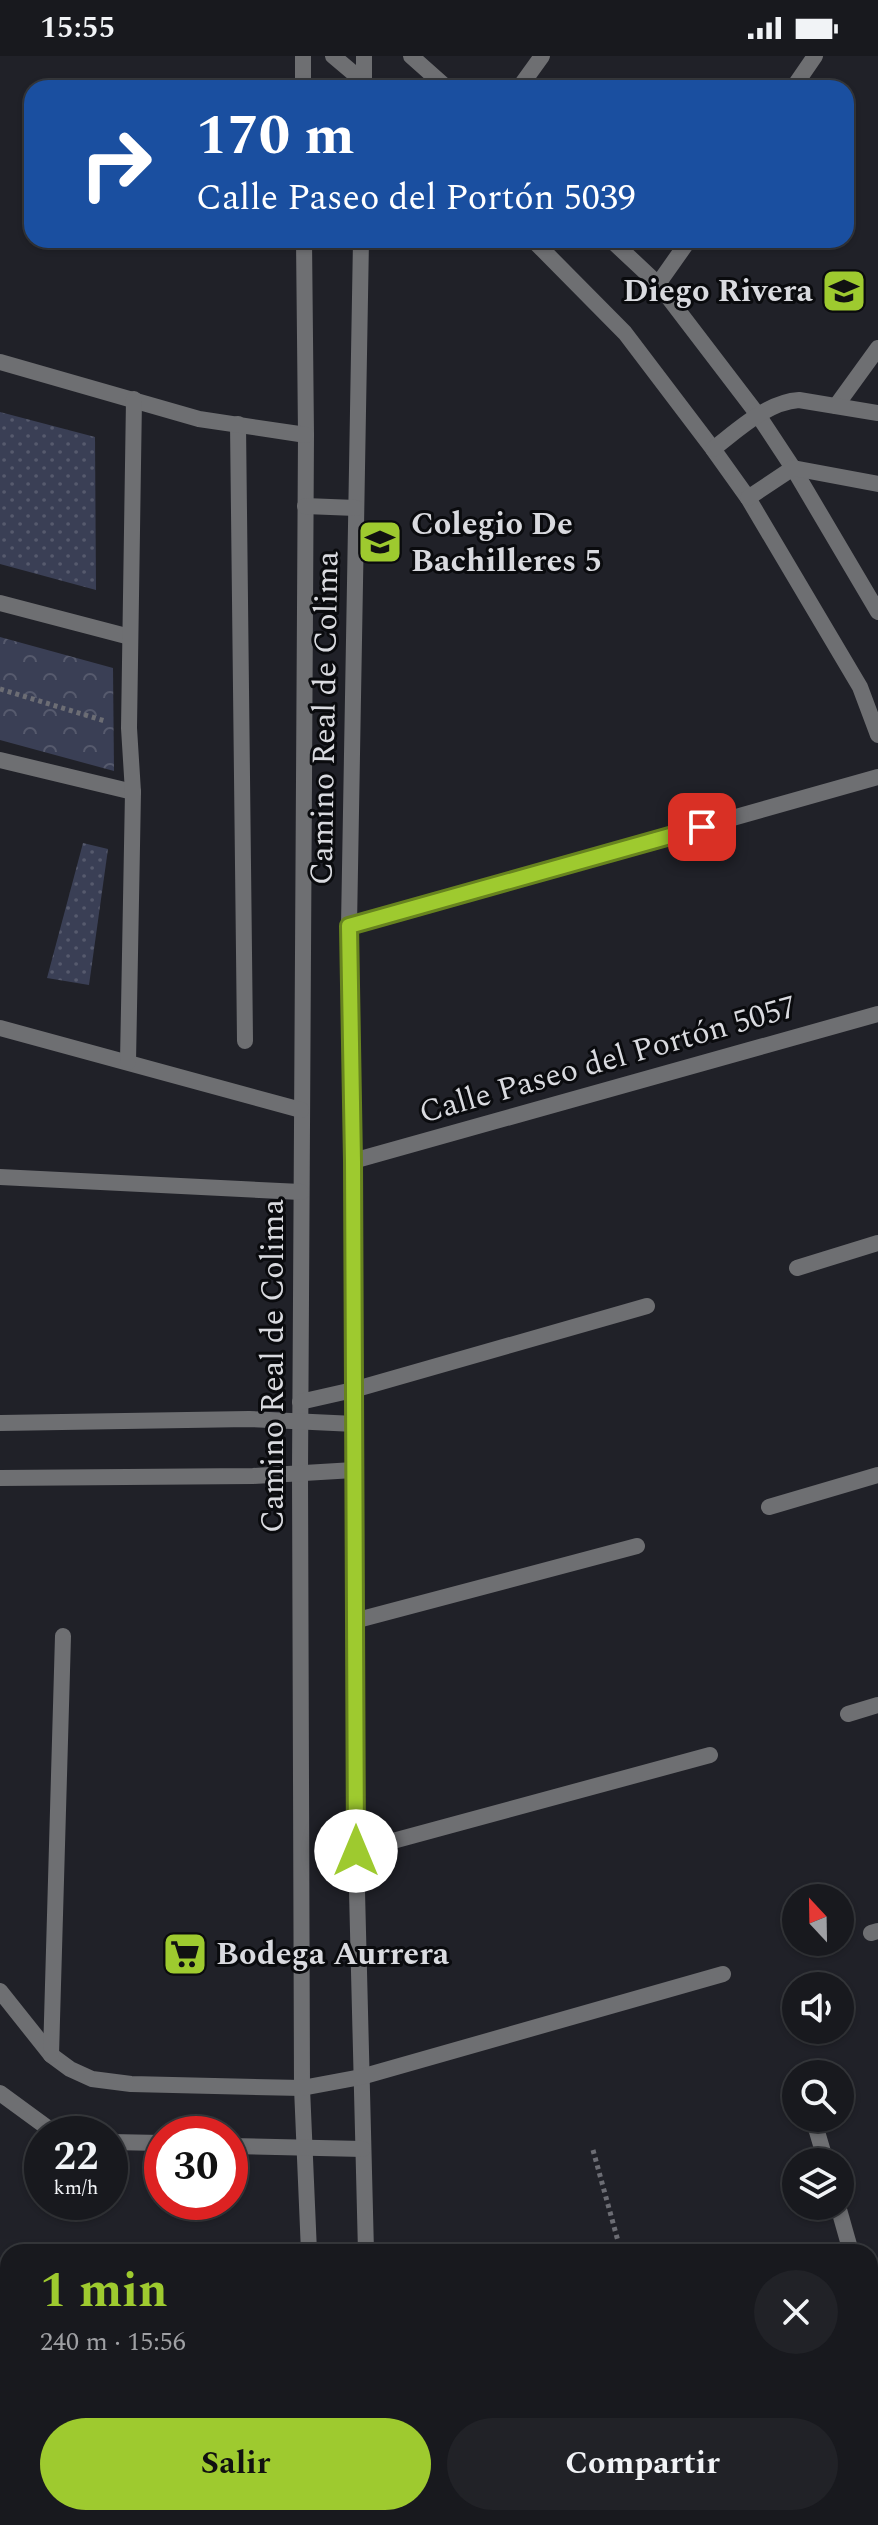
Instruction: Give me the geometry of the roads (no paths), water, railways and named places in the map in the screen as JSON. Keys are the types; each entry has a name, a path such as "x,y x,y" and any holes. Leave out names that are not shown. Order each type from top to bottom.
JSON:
{"street":[{"path":"303,56 303,80"},
{"path":"333,56 359,80"},
{"path":"364,56 366,80"},
{"path":"411,56 438,80"},
{"path":"525,80 542,56"},
{"path":"798,80 815,56"},
{"name":"Camino Real de Colima","path":"304,248 306,435 300,1472 302,2088 309,2244"},
{"name":"Camino Real de Colima","path":"361,248 349,926 356,1851 366,2244"},
{"path":"541,248 625,333 748,498 860,687 878,735"},
{"path":"620,248 658,284 758,415 878,612"},
{"path":"658,284 683,248"},
{"path":"836,406 878,348"},
{"path":"0,362 199,419 306,435"},
{"path":"128,1062 133,792 129,728 134,399"},
{"path":"713,449 758,415 788,401 799,400 878,413"},
{"path":"238,424 245,1041"},
{"path":"748,498 793,468 878,484"},
{"path":"305,506 356,508"},
{"path":"0,603 130,637"},
{"path":"0,760 133,792"},
{"path":"349,926 878,777"},
{"name":"Calle Paseo del Portón 5057","path":"353,1161 878,1014"},
{"path":"0,1028 301,1110"},
{"path":"0,1177 301,1192"},
{"path":"797,1268 878,1243"},
{"path":"300,1402 353,1390 647,1306"},
{"path":"0,1423 249,1419 355,1424"},
{"path":"0,1478 253,1476 354,1470"},
{"path":"769,1507 878,1475"},
{"path":"354,1621 637,1546"},
{"path":"51,2055 63,1636"},
{"path":"848,1714 878,1705"},
{"path":"356,1851 710,1755"},
{"path":"0,1991 51,2055 70,2069 92,2079 131,2084 302,2088 361,2077 723,1974"},
{"path":"0,2093 31,2116"},
{"path":"248,2147 363,2149"},
{"path":"842,2220 849,2244"}],"place":[{"name":"Diego Rivera","path":"844,291"},
{"name":"Colegio De Bachilleres 5","path":"380,542"},
{"name":"Bodega Aurrera","path":"185,1954"}]}
